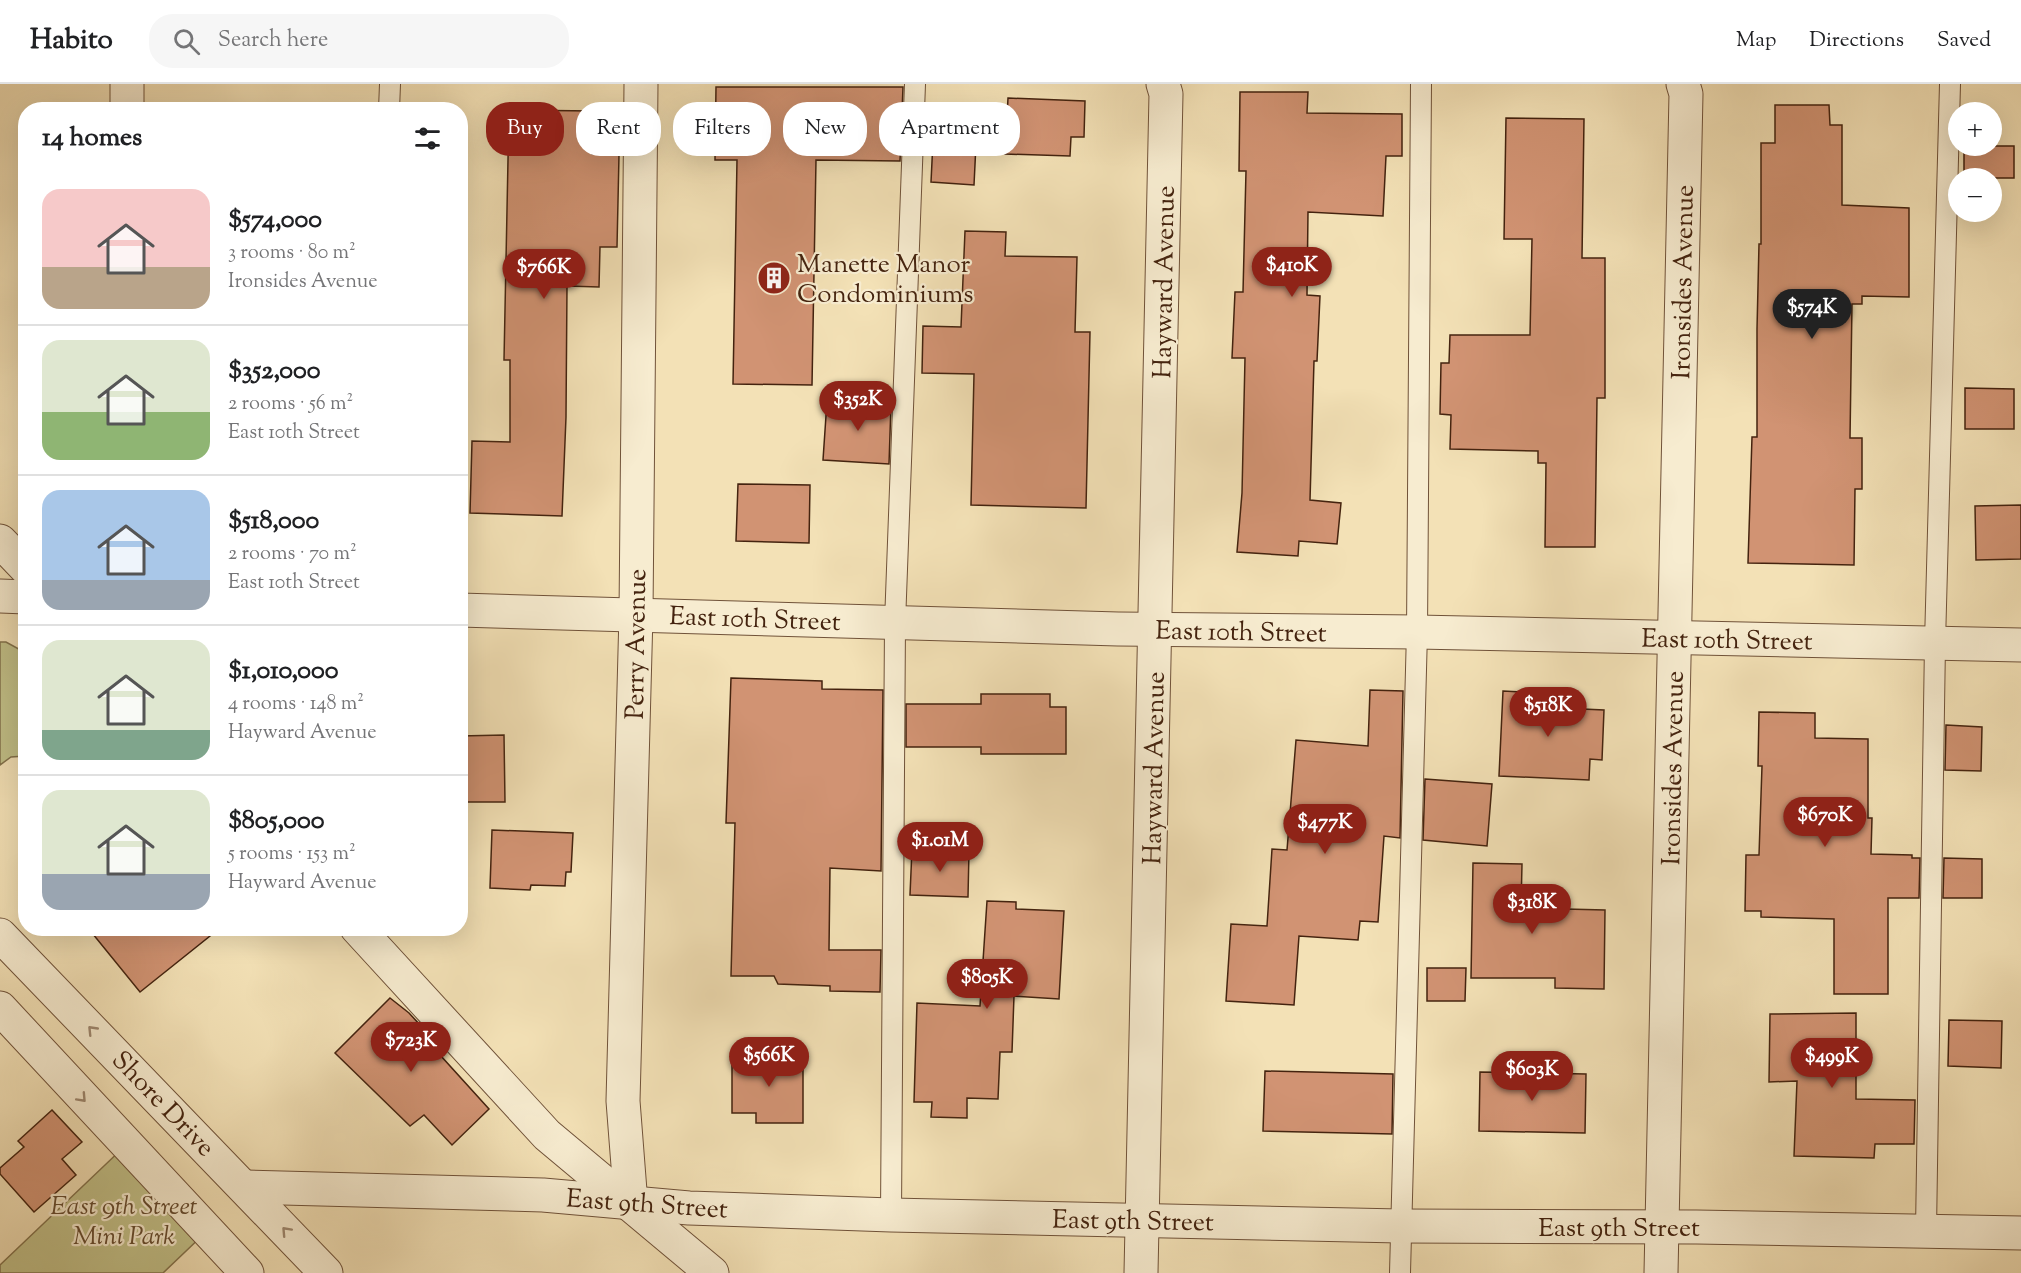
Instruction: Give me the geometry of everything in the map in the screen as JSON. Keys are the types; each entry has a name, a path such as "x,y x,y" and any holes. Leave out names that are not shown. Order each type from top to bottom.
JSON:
{"street":[{"path":"127,84 127,102"},
{"name":"Perry Avenue","path":"631,1204 623,1101 636,614 641,84"},
{"name":"Hayward Avenue","path":"1142,1273 1166,105 1163,84"},
{"name":"Ironsides Avenue","path":"1661,1273 1686,94 1683,84"},
{"path":"0,541 18,560"},
{"path":"0,596 18,597"},
{"name":"East 10th Street","path":"468,610 1156,630 1417,632 2021,645"},
{"name":"Shore Drive","path":"0,935 326,1273"},
{"path":"364,936 547,1135 712,1273"},
{"path":"0,1008 247,1273"},
{"name":"East 9th Street","path":"245,1188 543,1195 689,1208 891,1215 1400,1226 1662,1227 2021,1233"}],"lane":[{"path":"389,102 390,84"},
{"path":"891,1215 894,623 915,84"},
{"path":"1400,1273 1417,632 1420,84"},
{"path":"1926,1231 1935,643 1950,84"}],"green space":[{"path":"0,642 6,642 18,649 18,756 11,757 0,765"},
{"name":"East 9th Street Mini Park","path":"126,1145 207,1231 163,1273 0,1273 0,1265"}],"building":[{"name":"Manette Manor Condominiums","path":"716,87 903,87 902,102 879,102 879,156 900,156 900,161 816,160 812,385 733,384 737,160 715,160 715,156 771,156 771,102 716,102"},
{"path":"1240,92 1308,92 1307,113 1402,114 1402,156 1386,156 1383,216 1308,212 1307,295 1320,296 1317,361 1314,361 1310,500 1341,503 1337,544 1299,541 1298,556 1237,552 1242,493 1245,358 1232,358 1235,292 1243,292 1246,171 1239,171"},
{"path":"1008,98 1085,101 1084,137 1071,137 1070,156 1020,154 1020,102 1008,102"},
{"path":"1775,105 1829,105 1830,125 1842,125 1842,205 1909,208 1909,297 1862,296 1862,304 1852,304 1850,438 1862,438 1862,489 1855,489 1854,565 1748,563 1752,437 1757,437 1761,143 1775,143"},
{"path":"564,111 576,111 576,156 619,156 617,247 600,247 599,287 567,286 566,417 562,516 470,513 472,441 510,442 510,360 504,360 508,156 564,156"},
{"path":"1506,118 1584,119 1582,258 1605,258 1605,398 1597,398 1595,547 1545,547 1546,463 1538,463 1538,451 1450,449 1451,415 1440,414 1441,363 1449,363 1450,335 1530,335 1532,239 1504,239"},
{"path":"2002,146 2014,146 2014,178 2002,178 2002,168 1964,168 1964,156 2002,156"},
{"path":"932,156 975,156 974,185 931,182"},
{"path":"965,231 1006,232 1005,256 1077,257 1075,332 1090,332 1086,508 971,505 974,374 922,373 923,326 961,327"},
{"path":"1965,388 2014,389 2014,429 1965,429"},
{"path":"827,401 891,404 889,464 823,460"},
{"path":"738,484 810,485 809,543 736,541"},
{"path":"2021,505 2021,559 1976,560 1975,506"},
{"path":"731,678 822,681 822,689 883,690 881,871 830,868 829,950 881,950 880,992 830,991 830,986 778,984 774,976 731,976 735,823 726,823"},
{"path":"1370,690 1403,691 1400,838 1384,836 1378,922 1360,921 1358,940 1299,936 1294,1005 1226,1001 1231,924 1267,926 1272,849 1287,850 1296,740 1368,746"},
{"path":"1503,691 1561,694 1560,708 1604,710 1602,760 1590,759 1589,780 1499,776"},
{"path":"981,694 1050,694 1050,707 1066,707 1066,754 981,754 981,747 906,747 906,704 981,704"},
{"path":"1759,712 1815,713 1815,738 1868,739 1868,818 1872,818 1871,854 1912,855 1912,858 1920,858 1919,898 1888,898 1888,994 1834,994 1834,919 1761,917 1761,911 1745,911 1746,855 1759,855 1762,766 1758,766"},
{"path":"1946,725 1982,727 1981,771 1945,770"},
{"path":"504,735 505,802 468,802 468,736"},
{"path":"1425,779 1492,784 1487,846 1423,840"},
{"path":"492,830 573,833 571,872 566,872 565,886 531,885 530,890 490,888"},
{"path":"912,849 969,851 968,897 910,895"},
{"path":"1944,858 1982,859 1982,898 1943,898"},
{"path":"1473,863 1522,864 1521,908 1605,910 1604,989 1555,988 1555,978 1471,978"},
{"path":"987,901 1016,902 1016,909 1064,911 1059,999 1014,996 1012,1052 1000,1052 998,1099 967,1098 967,1118 931,1117 932,1102 914,1102 917,1003 980,1006"},
{"path":"94,936 210,936 140,992"},
{"path":"1427,968 1466,968 1465,1001 1427,1001"},
{"path":"390,998 409,1013 432,1038 441,1056 489,1109 452,1145 424,1115 410,1126 335,1053"},
{"path":"1856,1013 1856,1099 1915,1100 1914,1144 1875,1144 1874,1158 1794,1156 1797,1081 1769,1082 1770,1014"},
{"path":"1949,1020 2002,1021 2001,1068 1948,1066"},
{"path":"732,1056 803,1056 803,1123 756,1123 756,1113 732,1113"},
{"path":"1265,1071 1393,1074 1392,1134 1263,1131"},
{"path":"1480,1072 1586,1074 1585,1133 1479,1131"},
{"path":"52,1110 82,1142 62,1159 76,1175 34,1212 0,1174 0,1168 24,1147 18,1141"}],"place":[{"name":"Manette Manor Condominiums","path":"774,278"}]}
